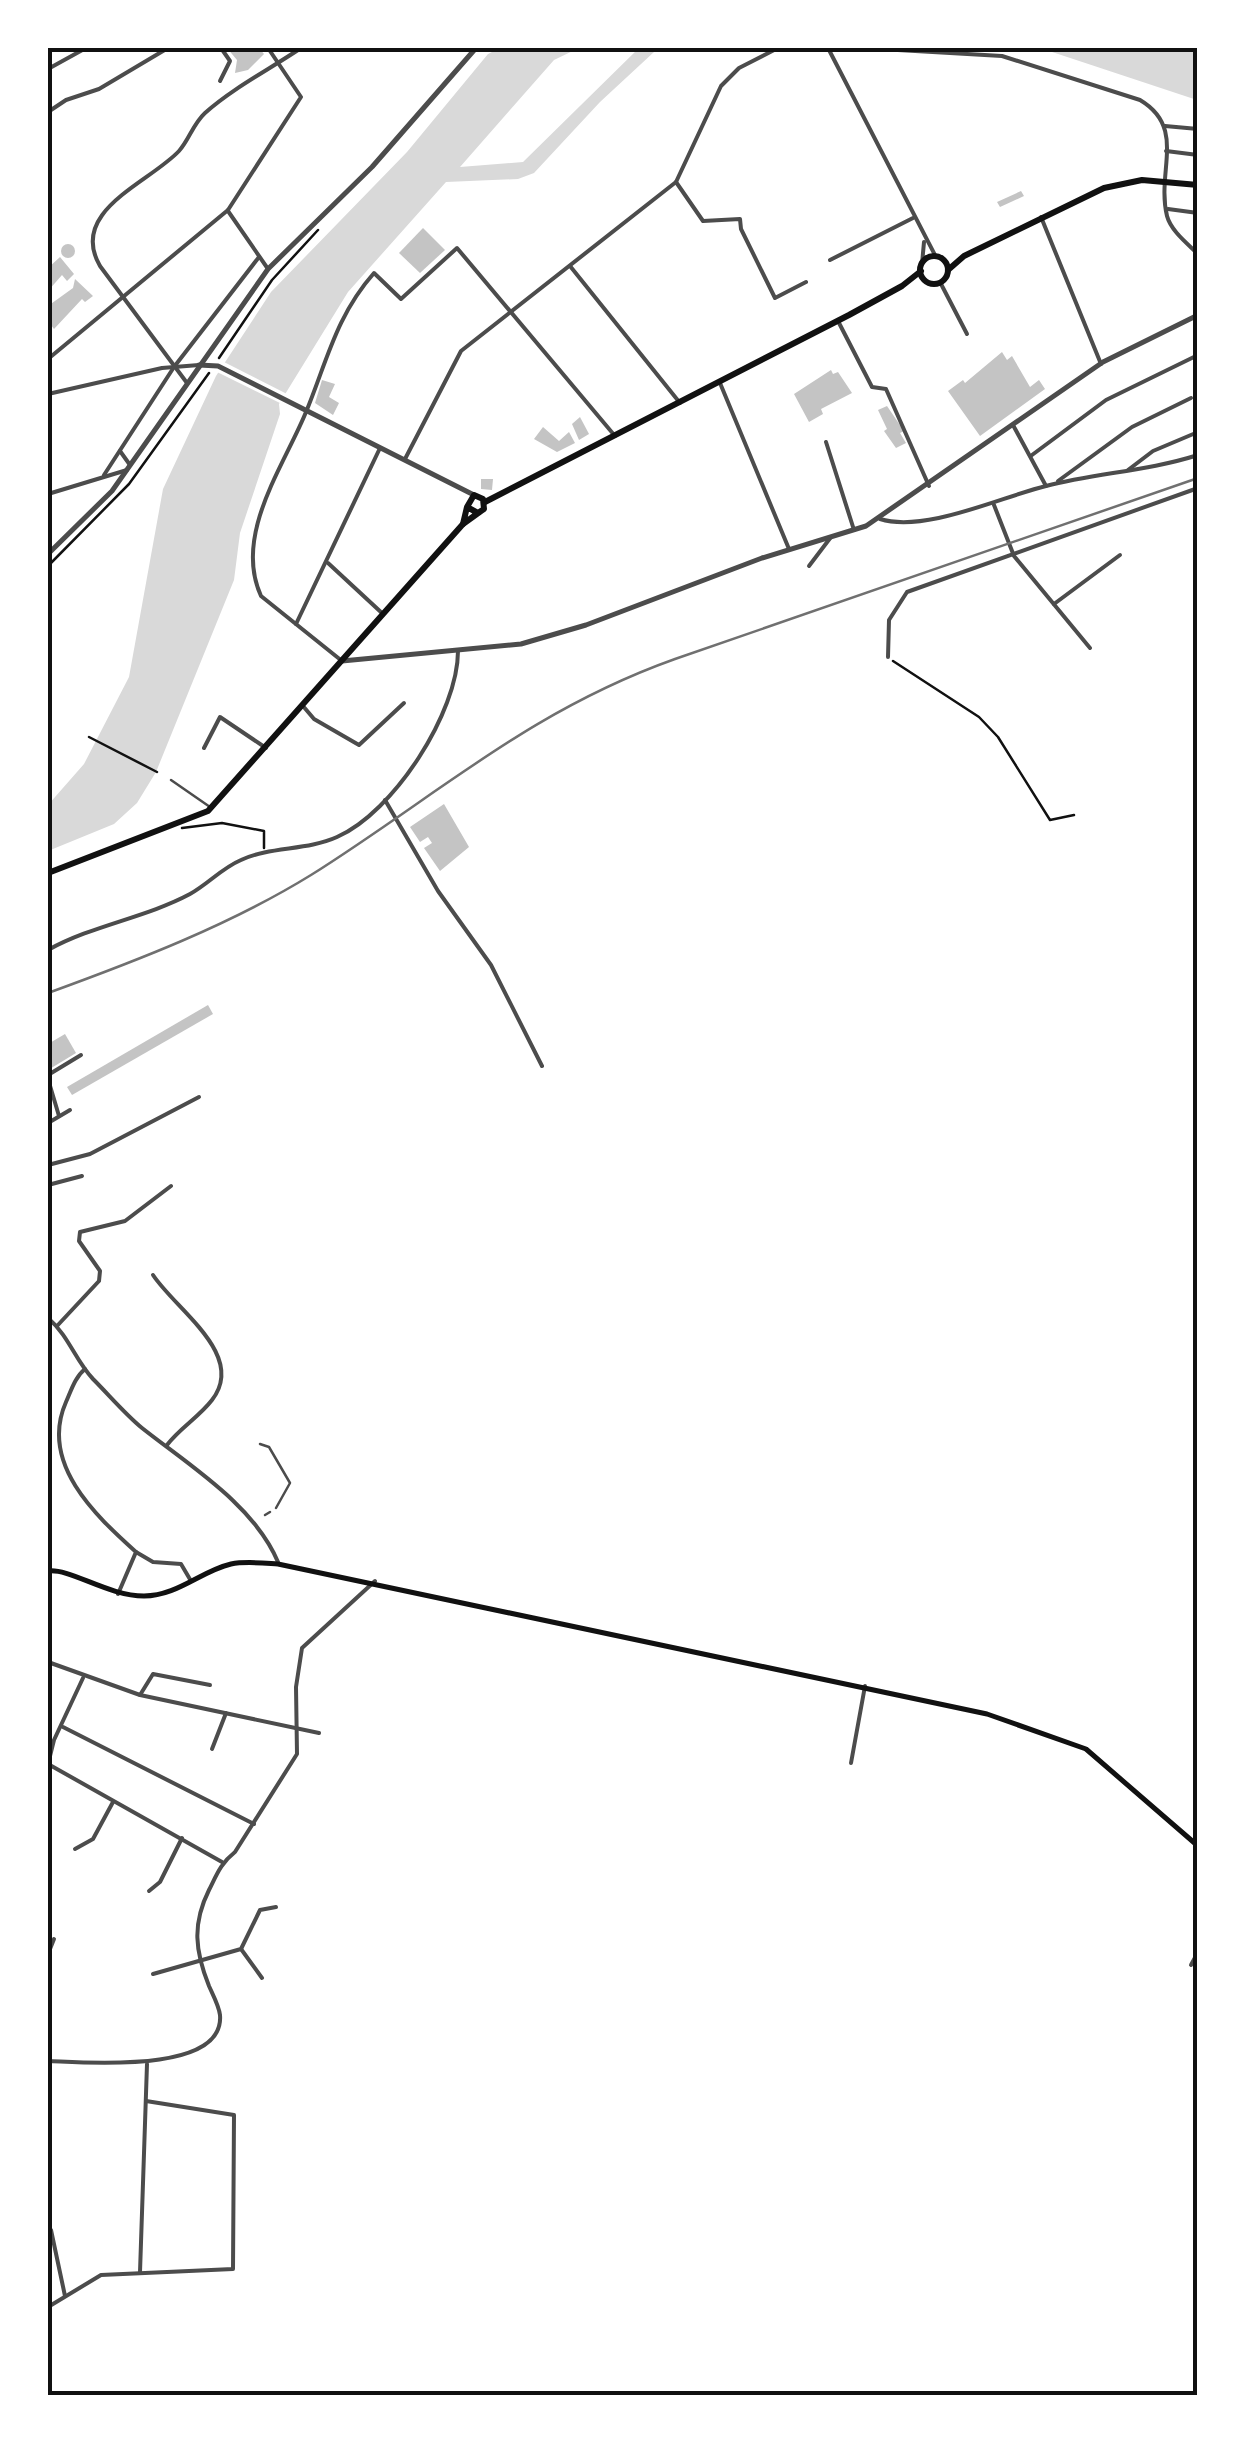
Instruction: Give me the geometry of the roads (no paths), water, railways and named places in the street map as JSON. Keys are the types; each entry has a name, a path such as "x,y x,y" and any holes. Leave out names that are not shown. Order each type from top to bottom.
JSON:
{"main road":[{"path":"902,286 940,282 964,256 1104,188 1142,180 1198,185"},
{"path":"48,873 191,820 212,808 485,502 902,286 921,268 940,258 964,256"},
{"path":"940,258 948,270"},
{"path":"921,268 928,282"},
{"path":"463,524 474,495 485,502"},
{"path":"467,505 478,513"},
{"path":"48,1571 64,1572 118,1594 158,1595 234,1563 278,1564 374,1581 987,1714 1086,1749 1198,1846"}],"street":[{"path":"48,69 86,48"},
{"path":"48,112 61,102 99,89 168,48"},
{"path":"220,81 230,61 221,48"},
{"path":"48,360 228,210 301,98 268,48"},
{"path":"187,382 94,253 98,221 110,206 178,152 209,110 301,48"},
{"path":"48,554 112,492 268,269 372,167 476,48"},
{"path":"406,459 457,355 676,182 721,86 740,68 778,48"},
{"path":"830,48 923,237 940,258"},
{"path":"864,48 1002,56 1140,100 1164,116 1167,209 1171,224 1198,254"},
{"path":"1165,126 1198,129"},
{"path":"1166,151 1198,154"},
{"path":"676,182 703,220 740,219 741,230 775,298 806,282"},
{"path":"1167,209 1198,213"},
{"path":"228,210 268,269"},
{"path":"1041,217 1101,364"},
{"path":"830,260 914,218"},
{"path":"921,268 923,237"},
{"path":"1184,239 1198,241"},
{"path":"615,436 457,248 401,299 374,273 334,329 305,409 275,470 255,536 258,592 342,661 506,647 583,626 880,519 1101,364 1198,315"},
{"path":"48,494 95,481 104,474 174,367 190,352 260,257"},
{"path":"569,265 680,403"},
{"path":"940,282 967,334"},
{"path":"838,320 872,388 886,388 930,486"},
{"path":"190,352 199,365"},
{"path":"1032,455 1106,400 1198,355"},
{"path":"48,394 174,367 216,365 474,495"},
{"path":"720,382 789,549"},
{"path":"1054,484 1132,427 1191,398"},
{"path":"1014,426 1046,486"},
{"path":"1124,472 1153,451 1198,432"},
{"path":"826,442 854,530"},
{"path":"296,624 380,447"},
{"path":"120,450 128,467"},
{"path":"880,519 900,522 993,503 1054,484 1198,456"},
{"path":"104,474 128,467"},
{"path":"455,486 467,505"},
{"path":"888,657 889,620 908,592 1198,488"},
{"path":"993,503 1014,556 1090,648"},
{"path":"809,566 832,536"},
{"path":"1054,604 1120,555"},
{"path":"326,561 383,614"},
{"path":"48,950 83,932 189,894 243,859 336,838 385,800 424,751 456,671 458,651"},
{"path":"304,706 314,718 359,745 404,703"},
{"path":"204,748 220,717 266,748"},
{"path":"171,780 212,808"},
{"path":"385,800 438,890 492,965 542,1066"},
{"path":"59,1116 48,1077 81,1055"},
{"path":"48,1166 90,1154 200,1097"},
{"path":"48,1123 70,1110"},
{"path":"48,1185 82,1176"},
{"path":"57,1326 100,1281 100,1271 79,1241 80,1232 125,1220 171,1186"},
{"path":"154,1276 220,1356 222,1374 214,1398 166,1445"},
{"path":"48,1318 85,1369 141,1428 257,1522 278,1564"},
{"path":"85,1369 79,1374 56,1425 59,1446 98,1520 153,1562 181,1564 191,1581"},
{"path":"260,1444 268,1447 290,1484 276,1508"},
{"path":"265,1516 270,1512"},
{"path":"118,1594 136,1552"},
{"path":"48,2061 147,2064 201,2046 219,2026 220,2013 200,1963 196,1926 222,1862 235,1852 297,1754 296,1687 302,1648 374,1581"},
{"path":"48,1662 83,1678 140,1695 319,1734"},
{"path":"140,1695 153,1674 210,1685"},
{"path":"83,1678 63,1727 51,1739 48,1767 222,1862"},
{"path":"851,1763 865,1686"},
{"path":"212,1749 226,1713"},
{"path":"63,1727 254,1824"},
{"path":"76,1849 93,1839 112,1802"},
{"path":"149,1891 160,1882 182,1838"},
{"path":"154,1974 241,1949 260,1910 276,1908"},
{"path":"48,1954 54,1939"},
{"path":"241,1949 262,1978"},
{"path":"1191,1965 1198,1952"},
{"path":"140,2272 147,2064"},
{"path":"48,2308 100,2274 233,2269 234,2115 146,2101"},
{"path":"51,2230 65,2296"}],"railway":[{"path":"48,993 182,941 280,893 529,729 623,680 1198,478"}]}
